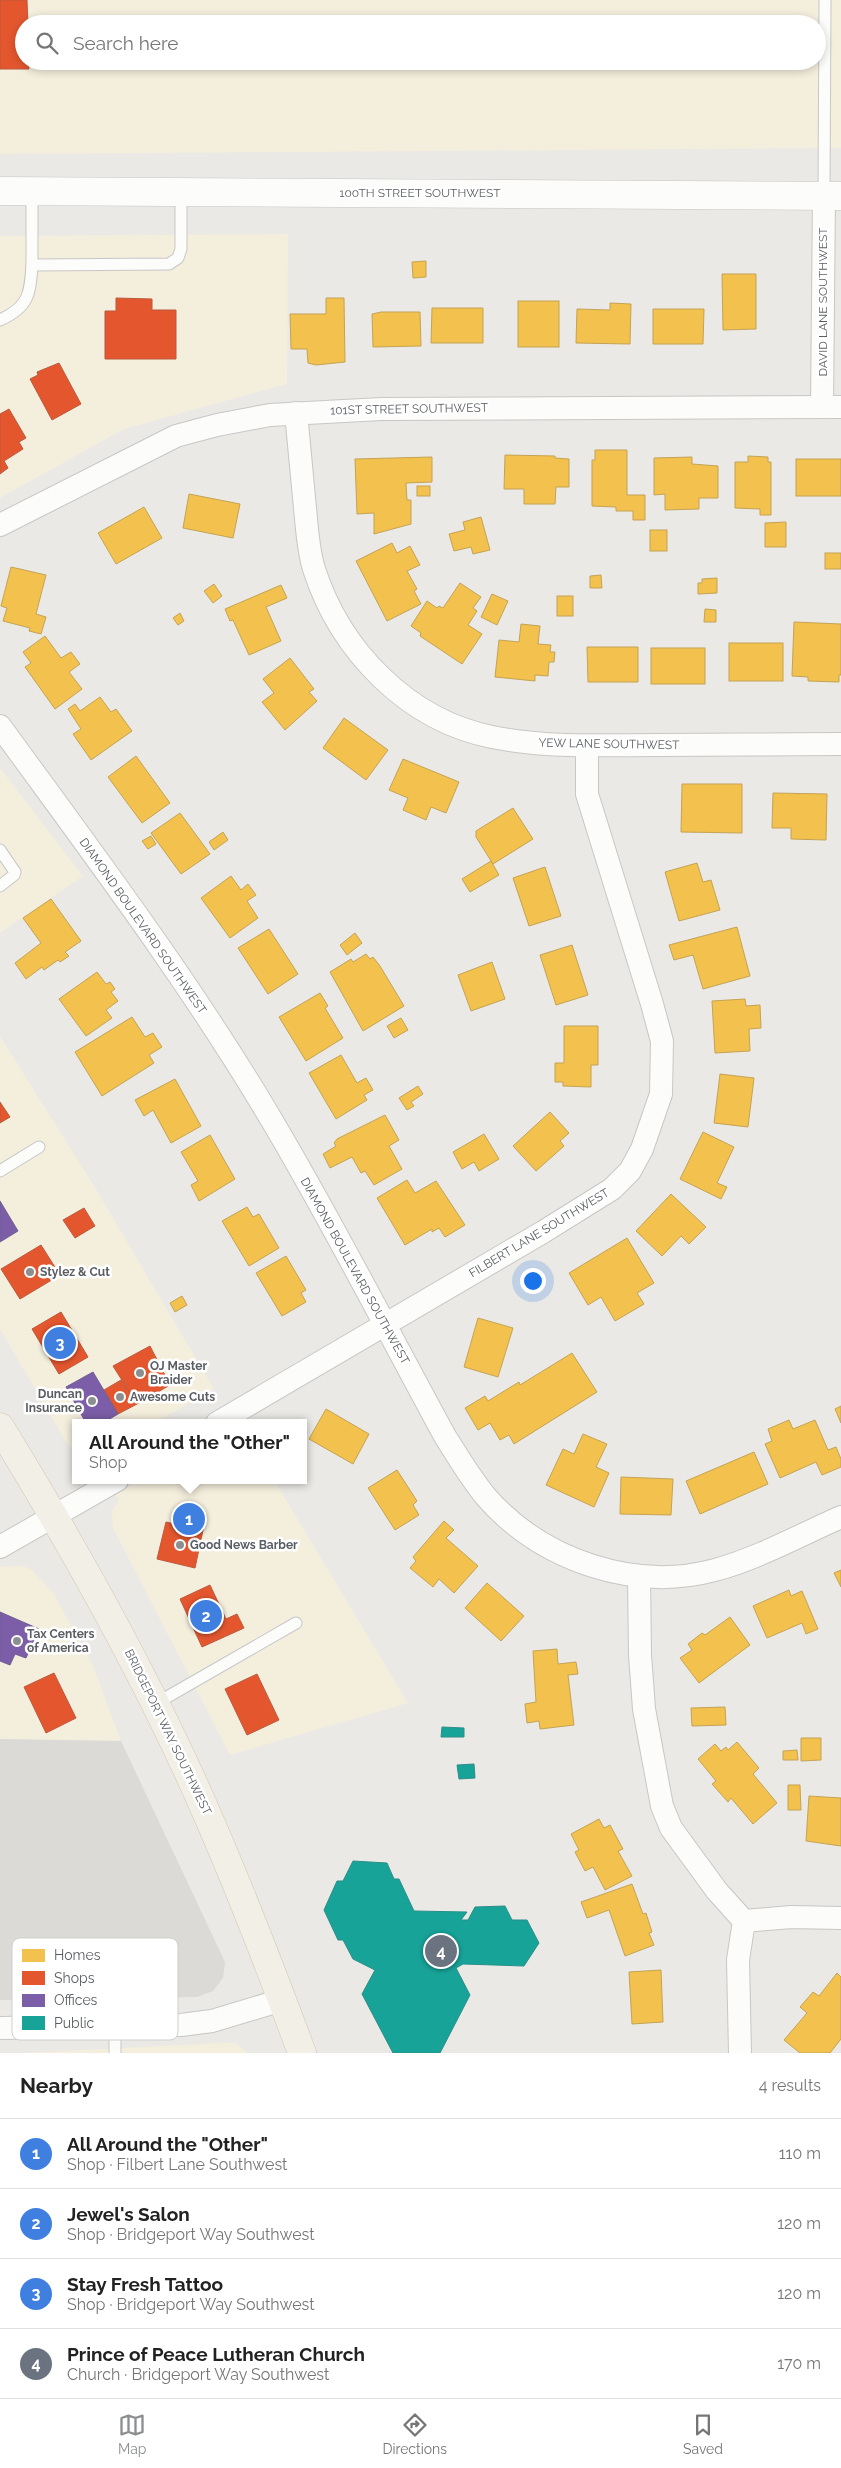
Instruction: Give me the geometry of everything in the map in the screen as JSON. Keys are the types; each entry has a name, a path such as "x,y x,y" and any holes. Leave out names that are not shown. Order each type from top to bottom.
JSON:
{"main road":[{"name":"100TH STREET SOUTHWEST","path":"0,190 832,196"},
{"name":"BRIDGEPORT WAY SOUTHWEST","path":"0,1428 54,1516 103,1602 155,1704 210,1820 302,2053"}],"street":[{"name":"DAVID LANE SOUTHWEST","path":"832,196 832,407"},
{"name":"101ST STREET SOUTHWEST","path":"0,525 176,436 244,419 296,413 456,408 832,407"},
{"name":"YEW LANE SOUTHWEST","path":"296,413 313,568 338,623 356,652 396,690 425,711 458,728 492,737 518,741 587,746 841,744"},
{"name":"DIAMOND BOULEVARD SOUTHWEST","path":"0,726 144,924 229,1051 272,1120 446,1438 468,1473 487,1498 528,1534 556,1550 601,1568 638,1576 687,1575 726,1567 841,1516"},
{"name":"FILBERT LANE SOUTHWEST","path":"224,1419 385,1326 612,1189 630,1171 653,1122 661,1094 662,1041 587,794 587,746"},
{"path":"0,1547 110,1484"},
{"path":"638,1576 644,1709 662,1806 671,1828 717,1891 744,1921"},
{"path":"744,1921 790,1917 841,1918"},
{"path":"740,2053 738,1960 744,1921"},
{"path":"178,2025 197,2024 282,2000"}],"lane":[{"path":"825,0 826,15"},
{"path":"826,28 832,196"},
{"path":"0,320 11,315 25,303 31,291 32,191"},
{"path":"32,265 169,264 178,258 182,249 181,192"},
{"path":"0,850 16,872 0,886"},
{"path":"0,1171 39,1148"},
{"path":"155,1704 296,1622"},
{"path":"115,2040 115,2053"}],"shaded area":[{"path":"0,0 841,0 841,148 0,154"},
{"path":"288,234 287,384 124,429 0,498 0,236"},
{"path":"0,768 83,876 0,933"},
{"path":"0,1036 96,1189 214,1389 161,1419 72,1419 72,1449 66,1442 0,1329"},
{"path":"133,1484 276,1484 408,1703 230,1755 113,1528 112,1512 119,1500 115,1495"},
{"path":"24,1566 32,1570 54,1594 93,1666 121,1741 0,1739 0,1567"},
{"path":"0,1739 121,1741 225,1962 223,1978 213,1991 197,1997 178,1997 178,1938 12,1938 12,2000 0,2000"},
{"path":"235,2043 249,2053 23,2053"}],"building: Homes":[{"path":"426,261 426,277 413,278 412,262"},
{"path":"722,274 756,274 756,329 723,330"},
{"path":"326,298 344,298 345,362 316,365 308,363 307,349 291,349 290,314 326,314"},
{"path":"518,301 559,301 559,347 518,347"},
{"path":"610,303 631,304 630,344 576,343 577,309 610,310"},
{"path":"432,308 483,308 483,343 431,343"},
{"path":"653,309 704,309 703,344 653,344"},
{"path":"381,312 420,312 421,346 373,347 372,314"},
{"path":"595,450 627,450 627,495 645,495 645,520 633,520 633,511 616,511 616,507 592,506 592,460 595,460"},
{"path":"505,455 555,456 555,458 569,459 569,487 556,487 555,504 524,504 524,489 504,489"},
{"path":"748,456 768,457 768,462 771,462 771,515 760,515 760,509 735,508 735,462 748,462"},
{"path":"432,457 432,482 406,483 407,500 411,500 411,524 374,534 374,513 357,514 355,459"},
{"path":"692,457 692,464 718,466 718,498 699,498 699,509 665,510 665,494 654,495 654,458"},
{"path":"796,459 841,459 841,496 796,496"},
{"path":"417,486 430,486 430,496 417,496"},
{"path":"189,494 240,504 233,538 183,528"},
{"path":"144,507 162,538 116,564 98,533"},
{"path":"481,517 490,550 473,554 471,547 454,551 449,534 465,530 463,522"},
{"path":"786,522 786,547 765,547 765,523"},
{"path":"650,530 667,530 667,551 650,551"},
{"path":"392,543 397,553 410,546 420,565 407,571 417,589 414,591 421,604 387,621 356,561"},
{"path":"825,553 841,553 841,569 825,569"},
{"path":"11,567 46,575 36,614 46,617 41,634 29,631 30,628 3,621 7,608 1,606"},
{"path":"601,575 602,588 590,588 590,576"},
{"path":"717,578 717,593 698,594 698,583 702,583 702,579"},
{"path":"460,583 481,597 473,608 477,611 468,625 482,634 462,664 420,636 421,633 411,626 427,601 437,608 439,606 443,608"},
{"path":"214,584 222,596 213,603 204,591"},
{"path":"281,585 287,598 266,607 281,641 249,655 233,620 230,621 225,609"},
{"path":"492,594 508,601 497,625 481,617"},
{"path":"557,596 573,596 573,616 557,616"},
{"path":"705,609 716,610 716,622 704,622"},
{"path":"180,613 184,621 178,625 173,618"},
{"path":"794,622 841,624 841,675 839,675 839,682 808,681 808,677 792,676"},
{"path":"521,624 540,626 538,644 551,645 550,652 555,652 554,662 549,662 548,676 535,675 535,681 495,677 499,640 519,642"},
{"path":"45,636 61,658 71,652 80,664 69,672 82,689 55,709 25,667 31,663 23,652"},
{"path":"729,643 783,643 783,681 729,681"},
{"path":"587,647 638,647 638,682 588,682"},
{"path":"651,648 705,648 705,684 651,684"},
{"path":"290,658 314,689 309,692 317,701 285,730 262,702 274,693 263,679"},
{"path":"100,697 111,712 116,709 132,731 91,760 73,734 81,729 68,709 75,704 80,711"},
{"path":"344,718 388,750 366,780 323,748"},
{"path":"136,756 170,803 142,823 108,777"},
{"path":"403,759 459,782 446,813 431,807 426,820 403,810 408,798 389,790"},
{"path":"682,784 742,784 742,833 681,832"},
{"path":"773,793 827,794 826,840 791,839 791,828 772,828"},
{"path":"513,808 533,839 493,864 476,837 476,831"},
{"path":"180,813 210,854 181,874 151,833"},
{"path":"223,832 228,840 214,850 209,842"},
{"path":"151,836 156,844 148,849 142,841"},
{"path":"491,861 499,875 470,892 462,879"},
{"path":"697,863 703,882 711,880 720,910 679,921 665,872"},
{"path":"545,867 561,916 529,926 513,878"},
{"path":"231,876 241,890 248,884 256,895 247,901 258,918 230,938 201,898"},
{"path":"51,899 81,941 65,952 69,956 60,962 58,960 44,970 42,967 26,979 15,963 41,943 23,918"},
{"path":"737,927 750,976 703,989 693,955 674,960 669,945"},
{"path":"269,929 298,974 268,994 238,948"},
{"path":"355,933 362,943 347,955 340,945"},
{"path":"572,945 588,995 556,1005 540,955"},
{"path":"366,954 370,959 373,957 380,966 404,1006 363,1031 330,972 351,959 353,962"},
{"path":"492,962 505,999 471,1011 458,975"},
{"path":"97,972 106,984 110,982 115,989 111,992 118,1001 106,1010 112,1018 86,1036 59,999"},
{"path":"320,993 328,1006 325,1008 343,1038 306,1061 279,1017"},
{"path":"745,999 746,1006 760,1005 761,1028 749,1029 750,1051 715,1053 712,1001"},
{"path":"132,1017 145,1037 153,1033 162,1047 149,1055 154,1063 102,1096 75,1052"},
{"path":"401,1018 408,1030 394,1038 387,1026"},
{"path":"564,1026 598,1026 598,1065 591,1065 591,1087 563,1086 563,1082 555,1082 555,1063 564,1063"},
{"path":"341,1055 357,1083 366,1078 373,1090 364,1095 367,1100 336,1119 309,1073"},
{"path":"720,1074 754,1078 748,1127 714,1123"},
{"path":"175,1079 201,1126 171,1143 153,1110 144,1116 135,1100"},
{"path":"418,1086 423,1094 411,1102 414,1106 407,1110 399,1098"},
{"path":"550,1112 569,1133 560,1141 564,1146 536,1171 513,1146"},
{"path":"385,1115 399,1140 389,1146 402,1169 374,1185 365,1171 361,1173 352,1157 330,1168 323,1154 336,1146 334,1143 337,1139"},
{"path":"703,1132 734,1147 717,1183 727,1187 721,1199 680,1179"},
{"path":"484,1134 499,1159 479,1171 474,1162 462,1169 453,1152"},
{"path":"210,1135 235,1179 199,1201 191,1185 198,1181 181,1152"},
{"path":"407,1180 415,1193 436,1181 465,1225 445,1237 439,1228 432,1232 432,1229 405,1245 377,1198"},
{"path":"671,1194 706,1227 689,1244 681,1236 662,1256 636,1231"},
{"path":"247,1207 253,1217 259,1214 279,1248 249,1266 222,1221"},
{"path":"627,1238 654,1283 637,1293 644,1304 615,1321 601,1297 588,1305 569,1273"},
{"path":"286,1256 306,1290 301,1293 306,1302 282,1316 256,1273"},
{"path":"182,1296 187,1305 175,1312 170,1303"},
{"path":"478,1318 513,1328 498,1377 464,1367"},
{"path":"572,1353 597,1392 514,1444 509,1435 500,1440 490,1423 478,1430 465,1408 485,1396 488,1401 519,1382 520,1385"},
{"path":"841,1406 841,1423 835,1409"},
{"path":"326,1409 369,1434 353,1464 309,1439"},
{"path":"789,1420 793,1429 815,1420 828,1450 836,1447 841,1459 841,1467 822,1475 816,1462 780,1478 765,1444 772,1441 768,1429"},
{"path":"583,1434 607,1444 596,1467 609,1473 594,1507 546,1485 563,1449 574,1454"},
{"path":"754,1452 768,1484 700,1514 686,1481"},
{"path":"397,1470 417,1501 413,1505 419,1515 395,1530 368,1488"},
{"path":"621,1477 673,1479 671,1515 620,1514"},
{"path":"444,1521 454,1530 446,1538 478,1566 454,1593 439,1579 433,1587 410,1568 416,1561 413,1557"},
{"path":"841,1570 841,1587 834,1573"},
{"path":"487,1583 524,1616 501,1641 465,1608"},
{"path":"789,1590 791,1596 802,1591 818,1629 806,1634 802,1623 767,1638 753,1606"},
{"path":"730,1617 750,1645 699,1683 680,1658 692,1650 688,1644 702,1633 705,1635"},
{"path":"557,1649 558,1664 576,1662 578,1674 568,1675 574,1725 540,1729 539,1721 527,1723 525,1704 536,1702 533,1651"},
{"path":"725,1707 726,1725 692,1726 691,1708"},
{"path":"801,1738 821,1738 821,1760 801,1761"},
{"path":"737,1742 759,1768 753,1774 777,1803 753,1824 731,1798 728,1802 712,1784 716,1781 698,1759 715,1744 721,1751 726,1747 728,1750"},
{"path":"797,1750 798,1760 783,1760 783,1751"},
{"path":"788,1785 800,1785 801,1810 788,1810"},
{"path":"809,1796 841,1798 841,1846 806,1841"},
{"path":"599,1819 604,1828 610,1825 623,1849 618,1851 632,1876 605,1890 593,1867 585,1871 575,1852 579,1850 571,1834"},
{"path":"632,1884 643,1914 646,1913 652,1932 649,1933 654,1945 625,1956 609,1910 587,1918 581,1902"},
{"path":"661,1970 663,2022 632,2024 629,1972"},
{"path":"837,1973 841,1977 841,2039 830,2053 800,2053 784,2040 807,2013 800,2007 813,1992 819,1996"}],"building: Shops":[{"path":"0,0 27,0 28,15 15,15 15,69 0,69"},
{"path":"116,298 152,299 152,310 176,310 176,359 105,359 105,311 116,311"},
{"path":"59,363 81,404 52,420 30,379 38,375 37,372"},
{"path":"9,409 26,438 19,442 23,449 4,461 8,468 0,474 0,414"},
{"path":"0,1102 10,1117 0,1123"},
{"path":"84,1208 95,1226 75,1238 63,1220"},
{"name":"Stylez & Cut","path":"41,1245 60,1275 20,1299 1,1269"},
{"path":"61,1312 88,1357 59,1374 32,1329"},
{"name":"OJ Master Braider","path":"150,1346 170,1385 137,1404 113,1366"},
{"name":"Awesome Cuts","path":"121,1380 137,1404 118,1414 104,1390"},
{"path":"177,1507 206,1515 203,1530 173,1523"},
{"name":"Good News Barber","path":"166,1522 203,1530 195,1568 157,1559"},
{"path":"210,1585 226,1619 237,1614 244,1628 202,1647 180,1599"},
{"path":"54,1673 76,1718 46,1733 24,1687"},
{"path":"257,1674 279,1720 247,1735 225,1689"}],"building: Offices":[{"path":"0,1201 18,1231 0,1242"},
{"name":"Duncan Insurance","path":"93,1372 118,1414 110,1419 84,1419 66,1387"},
{"name":"Tax Centers of America","path":"0,1612 39,1629 26,1658 15,1654 10,1665 0,1661"}],"building: Public":[{"path":"442,1727 464,1728 464,1737 441,1737"},
{"path":"474,1764 475,1778 459,1779 457,1765"},
{"path":"353,1861 387,1863 394,1879 399,1879 414,1911 467,1912 461,1920 468,1920 475,1907 505,1906 512,1920 527,1920 539,1943 524,1966 463,1964 456,1968 470,1995 440,2053 393,2053 362,1994 375,1970 353,1959 343,1940 338,1940 324,1910 337,1881 343,1881"}],"place":[{"name":"Stylez & Cut","path":"30,1272"},
{"name":"Stay Fresh Tattoo","path":"60,1343"},
{"name":"OJ Master Braider","path":"140,1373"},
{"name":"Awesome Cuts","path":"120,1397"},
{"name":"Duncan Insurance","path":"92,1401"},
{"name":"All Around the \"Other\"","path":"189,1519"},
{"name":"Good News Barber","path":"180,1545"},
{"name":"Jewel's Salon","path":"206,1616"},
{"name":"Tax Centers of America","path":"17,1641"},
{"name":"Prince of Peace Lutheran Church","path":"441,1951"}]}
